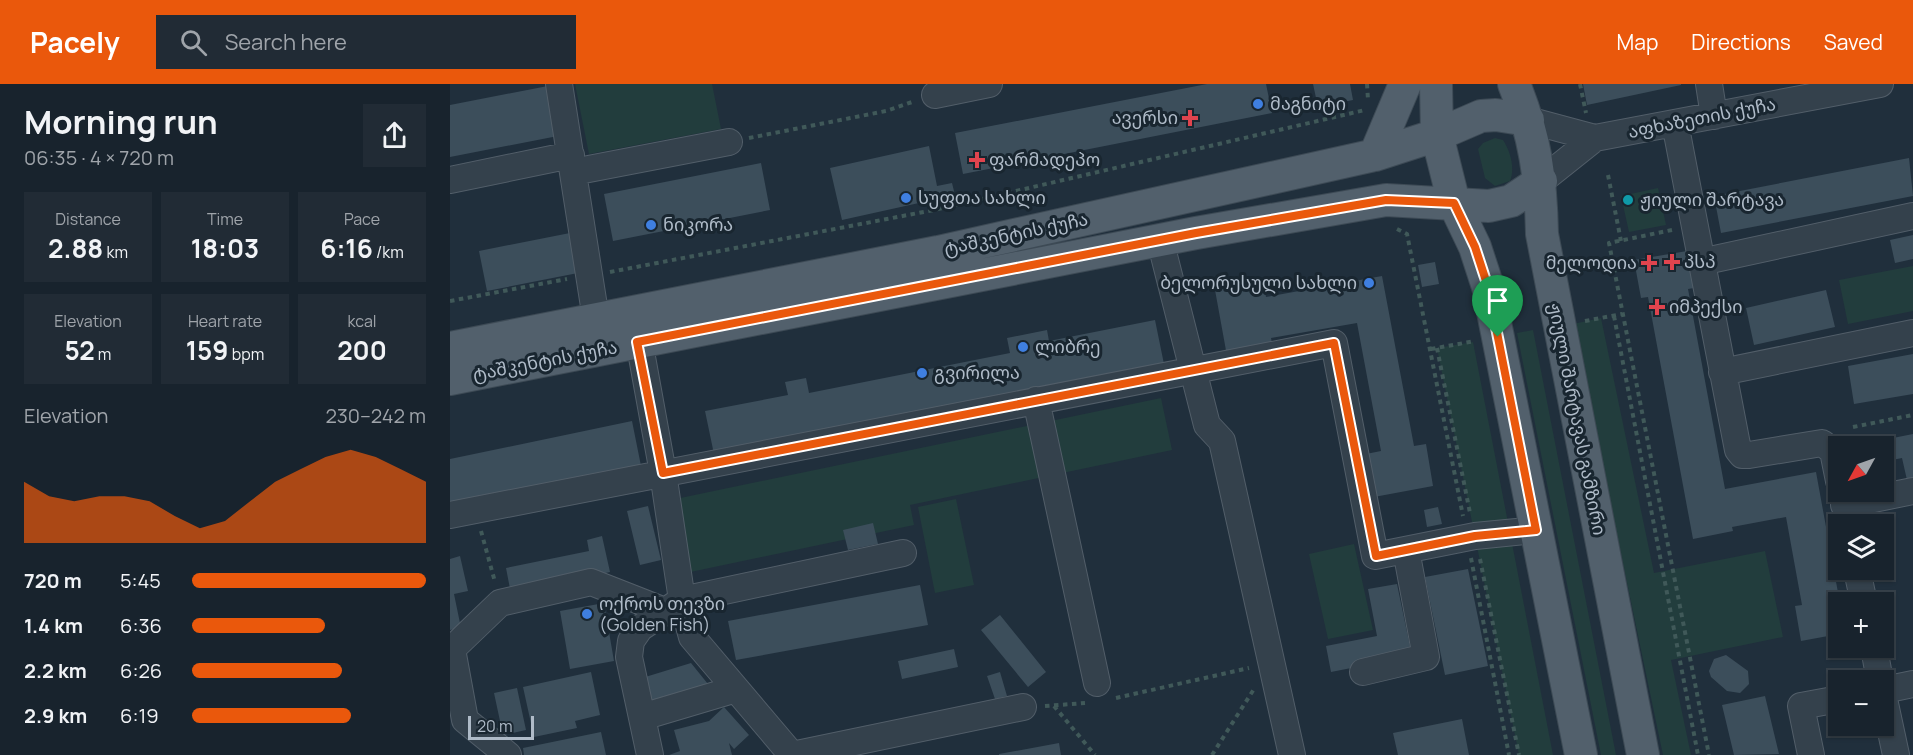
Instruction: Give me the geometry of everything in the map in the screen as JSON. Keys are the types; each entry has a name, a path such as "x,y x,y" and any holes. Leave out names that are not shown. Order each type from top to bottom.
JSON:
{"main road":[{"path":"1375,155 1405,84"},
{"path":"1436,84 1437,135 1454,203 1475,247 1488,287 1581,755"},
{"name":"ჟიული შარტავას გამზირი","path":"1514,84 1528,120 1541,181 1542,234 1643,755"},
{"path":"1437,135 1481,116 1496,115 1528,120"},
{"name":"ტაშკენტის ქუჩა","path":"450,348 938,252 1375,155 1437,135"},
{"path":"1454,203 1489,206 1511,201 1541,181"},
{"name":"ტაშკენტის ქუჩა","path":"450,379 1160,240 1386,200 1454,203"}],"street":[{"path":"559,84 596,319 597,350"},
{"path":"935,95 988,84"},
{"path":"1709,84 1714,116"},
{"name":"აფხაზეთის ქუჩა","path":"1528,120 1591,127 1675,123 1880,84"},
{"path":"1675,123 1738,450 1742,455 1822,443 1828,447"},
{"name":"აფხაზეთის ქუჩა","path":"1541,181 1591,127"},
{"path":"450,180 729,142"},
{"path":"1701,262 1913,216"},
{"path":"1160,240 1207,425 1222,441 1292,755"},
{"path":"635,311 637,342 663,473 674,605 692,637 792,755 1023,707"},
{"path":"1722,372 1913,333"},
{"path":"450,515 1334,343 1376,556 1467,538 1536,530"},
{"path":"1036,400 1103,694"},
{"path":"1894,494 1913,491"},
{"path":"1363,672 1426,657 1406,550"},
{"path":"644,754 642,717 629,657 631,641 640,628 674,605 903,553"},
{"path":"508,755 457,721 451,648 500,603 591,582 674,605"},
{"path":"1894,688 1913,684"},
{"path":"642,717 736,689"},
{"path":"1811,755 1801,706 1828,701"},
{"path":"1892,736 1896,755"}],"path":[{"path":"450,301 934,210 1364,111 1369,96 1367,84"},
{"path":"1580,84 1591,127"},
{"path":"729,142 886,111"},
{"path":"1608,175 1621,241"},
{"path":"1694,226 1609,243 1708,755"},
{"path":"1407,234 1509,755"},
{"path":"1559,326 1622,314"},
{"path":"1614,316 1698,755"},
{"path":"1431,349 1498,337"},
{"path":"1853,427 1913,415"},
{"path":"476,510 500,603"},
{"path":"1023,707 1077,705 1103,694 1271,663"},
{"path":"1212,755 1271,663"},
{"path":"1053,706 1095,755"}],"green space":[{"path":"575,84 712,84 721,129 589,154"},
{"path":"1495,138 1503,140 1506,145 1512,171 1510,181 1495,186 1485,178 1478,149 1483,143"},
{"path":"1658,188 1666,225 1629,232 1621,196"},
{"path":"1913,266 1913,311 1848,324 1839,280"},
{"path":"1601,318 1654,573 1765,551 1783,637 1671,660 1691,755 1663,755 1573,324"},
{"path":"1533,330 1616,755 1601,755 1517,333"},
{"path":"1473,342 1553,755 1519,755 1437,348"},
{"path":"1161,398 1172,450 910,505 914,525 681,574 666,501"},
{"path":"956,499 974,585 935,593 918,507"},
{"path":"1354,544 1373,630 1328,639 1309,554"}],"building":[{"path":"1207,84 1266,84 1272,113 963,174 955,133"},
{"path":"1313,84 1350,84 1353,100 1318,107"},
{"path":"1583,84 1681,84 1681,85 1587,105"},
{"path":"553,85 563,135 450,157 450,105"},
{"path":"1307,99 1310,110 1298,113 1295,102"},
{"path":"929,146 937,186 952,183 955,195 842,220 830,168"},
{"path":"1909,158 1913,196 1721,233 1714,196"},
{"path":"761,163 770,210 613,241 604,194"},
{"path":"570,233 578,273 487,291 479,251"},
{"path":"1913,235 1913,259 1895,263 1890,240"},
{"path":"1687,251 1694,288 1688,289 1725,489 1816,472 1828,538 1828,580 1836,580 1838,592 1828,592 1828,636 1801,641 1795,606 1802,605 1786,517 1732,527 1733,531 1693,539 1648,297 1641,298 1634,260"},
{"path":"1435,262 1439,284 1422,287 1418,265"},
{"path":"1382,276 1414,446 1426,444 1433,486 1374,497 1366,454 1381,451 1357,323 1271,338 1273,348 1227,356 1215,290 1263,281 1266,297"},
{"path":"1826,290 1835,327 1754,345 1746,308"},
{"path":"1155,320 1165,369 715,459 705,411 788,395 785,382 806,378 809,393 1010,353 1007,338 1047,330 1049,341"},
{"path":"1913,354 1913,394 1854,404 1848,366"},
{"path":"632,421 642,471 450,511 450,459"},
{"path":"1913,434 1913,479 1907,480 1902,458 1894,460 1894,438"},
{"path":"648,506 661,560 640,565 627,511"},
{"path":"1438,507 1442,524 1427,527 1424,510"},
{"path":"873,523 878,544 848,550 843,530"},
{"path":"602,536 610,572 511,594 506,568 589,551 587,540"},
{"path":"460,556 468,591 454,594 461,628 450,630 450,559"},
{"path":"1468,569 1488,666 1445,675 1425,577"},
{"path":"1397,584 1412,656 1331,672 1326,646 1377,636 1368,589"},
{"path":"920,585 928,625 736,660 728,621"},
{"path":"604,603 614,661 570,669 560,611"},
{"path":"1000,615 1046,672 1028,687 981,630"},
{"path":"954,649 958,667 902,679 898,661"},
{"path":"1726,655 1748,671 1749,684 1740,693 1727,691 1711,677 1709,671 1714,659"},
{"path":"691,663 712,689 648,707 642,678"},
{"path":"591,672 600,715 575,721 577,728 534,737 523,687"},
{"path":"1000,672 1007,696 995,699 987,676"},
{"path":"517,688 526,730 503,735 494,693"},
{"path":"1765,696 1779,754 1734,755 1722,705"},
{"path":"724,707 749,735 734,749 729,743 732,755 669,755 680,751 674,730 709,721"},
{"path":"1462,719 1469,755 1398,755 1393,733"},
{"path":"601,732 606,755 524,755 523,748"},
{"path":"1059,743 1061,755 999,755 999,754"}],"place":[{"name":"მაგნიტი","path":"1258,104"},
{"name":"ავერსი","path":"1190,118"},
{"name":"ფარმადეპო","path":"977,160"},
{"name":"სუფთა სახლი","path":"906,198"},
{"name":"ჟიული შარტავა","path":"1628,200"},
{"name":"ნიკორა","path":"651,225"},
{"name":"პსპ","path":"1672,262"},
{"name":"მელოდია","path":"1649,263"},
{"name":"ბელორუსული სახლი","path":"1369,283"},
{"name":"იმპექსი","path":"1657,307"},
{"name":"ლიბრე","path":"1023,347"},
{"name":"გვირილა","path":"922,373"},
{"name":"ოქროს თევზი (Golden Fish)","path":"587,614"}],"route":[{"path":"1386,200 1454,203 1475,247 1488,287 1498,337 1536,530 1475,536 1376,556 1355,460 1334,343 663,473 637,342 1196,233 1386,200"}]}
